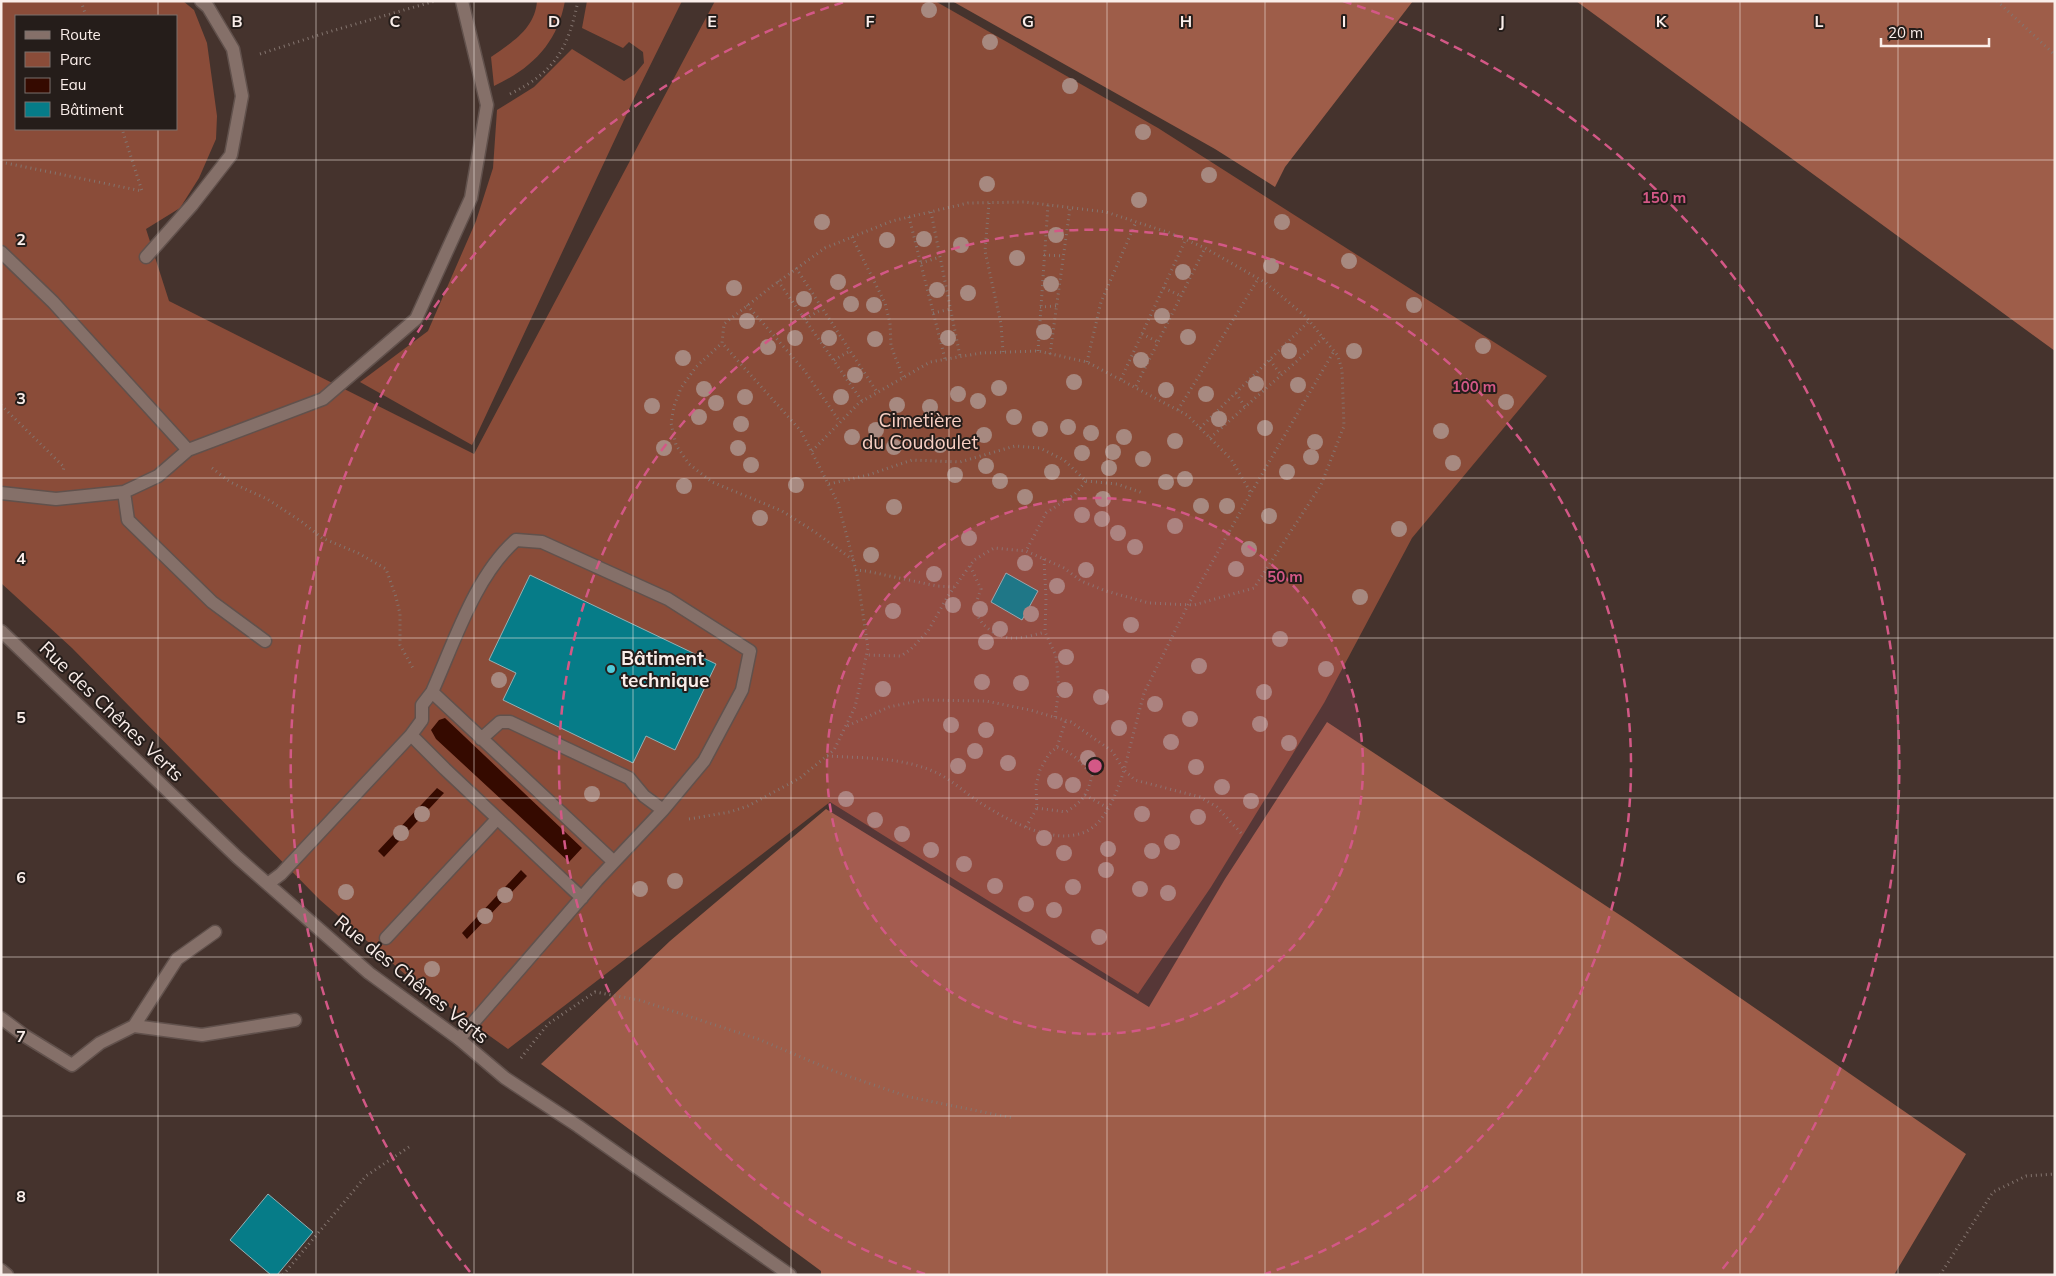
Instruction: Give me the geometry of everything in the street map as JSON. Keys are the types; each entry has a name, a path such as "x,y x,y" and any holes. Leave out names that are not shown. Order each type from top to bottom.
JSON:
{"street":[{"path":"146,257 192,205 231,155 242,96 236,62 233,48 208,7 201,1"},
{"path":"1,493 56,498 124,492 158,476 188,450 323,399 416,319 471,198 487,105 462,1"},
{"path":"1,252 53,302 188,450"},
{"path":"124,492 128,520 212,602 265,641"},
{"path":"269,883 282,874 412,734 422,720 422,705 432,692 473,600 502,552 516,540 542,542 668,599 750,650 742,690 704,761 663,810 614,862 458,1039"},
{"name":"Rue des Chênes Verts","path":"1,631 237,857 269,883 369,973 458,1039 505,1078 578,1126 790,1275"},
{"path":"432,692 614,862"},
{"path":"481,739 500,722 510,722 629,778 644,796 663,810"},
{"path":"412,734 497,819 582,898"},
{"path":"386,938 497,819"},
{"path":"1,1018 25,1036 72,1065 100,1044 134,1026 177,959 216,932"},
{"path":"134,1026 202,1035 295,1020"},
{"path":"1,1270 7,1275"}],"path":[{"path":"82,1 86,15"},
{"path":"236,62 325,33 435,1"},
{"path":"487,105 520,89 554,62 564,48 572,29 578,1"},
{"path":"1996,1 2055,55"},
{"path":"1,162 142,192 122,130"},
{"path":"853,560 782,511 712,482 689,464 676,445 671,423 677,397 696,367 722,343 724,324 778,281 825,248 892,221 968,203 1026,202 1106,212 1205,248 1266,283 1309,321 1338,356 1342,370 1344,426 1321,485 1254,588 1194,605 1149,603 1106,591 1081,581 1064,568 1026,551 994,548 974,560 954,587 928,631 911,648 900,656 866,655"},
{"path":"989,203 985,251 1001,324 1003,352"},
{"path":"1038,351 1048,205"},
{"path":"1050,354 1070,208"},
{"path":"931,212 960,356"},
{"path":"909,217 945,360"},
{"path":"1087,362 1101,302 1136,222"},
{"path":"852,237 885,302 890,323 891,346 903,377"},
{"path":"1121,378 1186,240"},
{"path":"1136,386 1205,248"},
{"path":"1044,255 1063,256"},
{"path":"920,263 940,257"},
{"path":"796,268 877,392"},
{"path":"1178,410 1258,279"},
{"path":"778,281 862,401"},
{"path":"1164,288 1181,296"},
{"path":"748,305 804,370 840,422"},
{"path":"1040,307 1056,306"},
{"path":"805,320 822,309"},
{"path":"933,314 950,309"},
{"path":"1200,428 1309,321"},
{"path":"1142,334 1158,342"},
{"path":"1210,438 1323,338"},
{"path":"663,810 684,820 730,812 748,806 800,778 834,750 856,707 868,648 853,560 838,503 829,484 801,431 722,343"},
{"path":"834,360 850,351"},
{"path":"812,450 862,401 930,362 981,353 1038,351 1087,362 1121,378 1188,415 1230,459 1251,493"},
{"path":"827,756 896,760 936,772 980,803 1036,832 1063,836 1086,832 1104,816 1117,793 1144,693 1188,605 1334,351"},
{"path":"1270,360 1281,375"},
{"path":"1236,393 1245,407"},
{"path":"1,404 64,467 56,498"},
{"path":"829,484 868,475 912,460 960,462 1016,446 1040,448 1064,460 1086,481 1117,484 1143,493"},
{"path":"188,450 230,482 267,499 322,538 358,553 386,569 400,614 400,645 417,677 432,692"},
{"path":"1026,551 1046,514 1075,494 1086,481"},
{"path":"1044,559 1045,632 1056,656 1059,689 1055,717"},
{"path":"970,566 981,589 976,605 979,620 990,630 1009,638 1045,632"},
{"path":"855,570 937,586 954,587"},
{"path":"845,727 889,707 923,700 986,701 1055,717 1071,722 1112,751 1124,770 1135,780 1200,797 1217,807 1240,833"},
{"path":"1026,827 1037,808 1036,785 1040,770 1049,754 1057,747 1066,720"},
{"path":"1037,808 1066,812 1080,802 1085,795 1092,776 1066,750 1057,747"},
{"path":"1085,795 1108,808"},
{"path":"505,1078 548,1024 595,992 639,1000 758,1039 839,1073 910,1097 1013,1118"},
{"path":"283,1275 366,1176 409,1146"},
{"path":"1940,1275 1993,1192 2026,1176 2055,1174"}],"green space":[{"name":"Cimetière du Coudoulet","path":"1,1 183,1 194,10 207,43 217,116 216,139 199,178 180,208 146,229 169,301 474,454 715,1 935,1 1158,128 1547,376 1412,538 1324,703 1211,887 1138,994 830,802 508,1049 414,982 320,900 72,648 1,583"},
{"path":"537,1 565,1 556,30 541,53 531,63 494,86 491,57 514,41 527,27 532,20"},
{"path":"587,1 682,1 638,90 472,445 360,382 428,331 476,221 493,168 497,110 534,87 572,49 624,81 635,74 644,63 643,52 629,42 623,48 582,28"}],"shaded area":[{"path":"952,1 1413,1 1285,167 1275,187 1215,149"},
{"path":"1576,1 2055,1 2055,351"},
{"path":"1327,722 1632,923 1966,1154 1894,1275 821,1275 821,1271 541,1064 670,941 826,809 1149,1007 1225,879"}],"water":[{"path":"445,718 582,848 569,862 436,739 431,730 439,720"},
{"path":"437,788 444,793 384,857 378,851"},
{"path":"521,870 527,876 467,939 462,933"}],"building":[{"path":"1006,573 1038,591 1022,620 991,602"},
{"name":"Bâtiment technique","path":"530,575 716,664 675,750 646,736 633,763 503,700 516,673 489,660"},
{"path":"268,1194 313,1232 277,1275 271,1275 230,1240"}],"place":[{"name":"Bâtiment technique","path":"611,669"}]}
